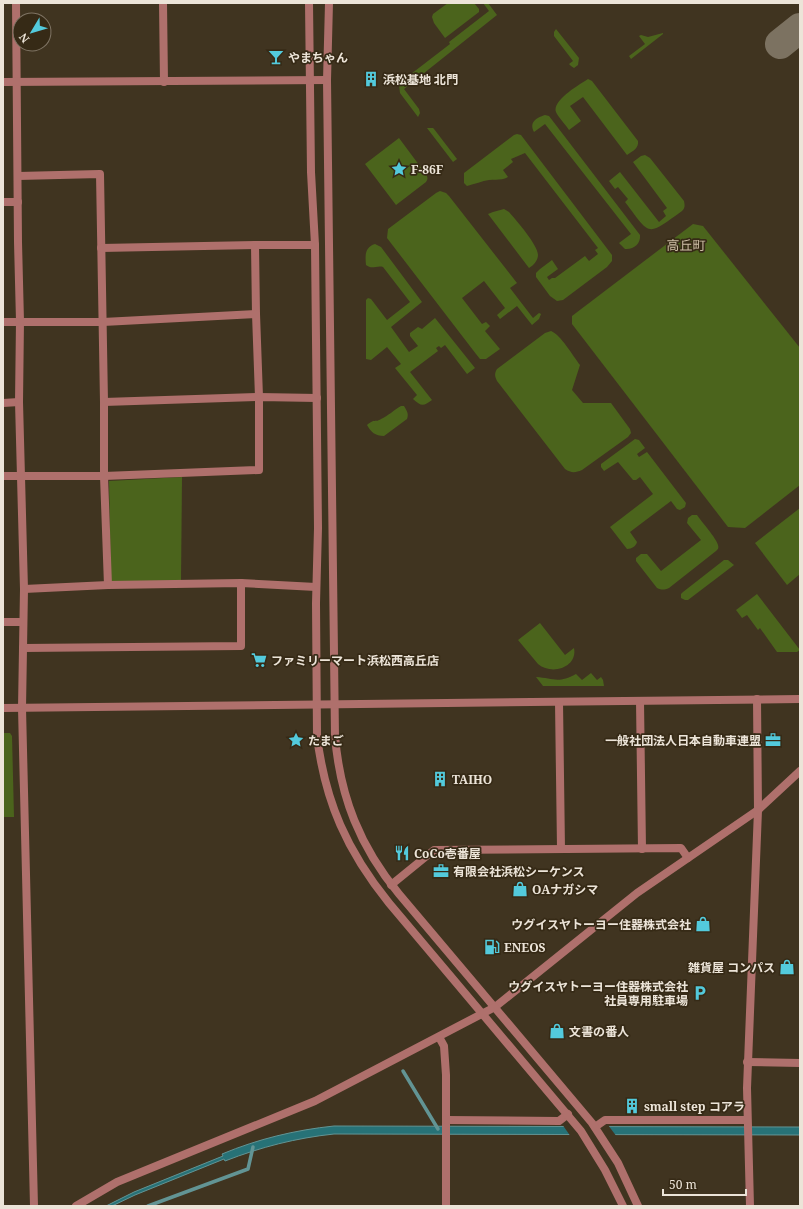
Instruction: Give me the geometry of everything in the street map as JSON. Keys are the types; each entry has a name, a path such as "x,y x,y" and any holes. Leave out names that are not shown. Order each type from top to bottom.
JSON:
{"street":[{"path":"16,3 20,321 19,402 24,589 22,708 34,1206"},
{"path":"163,3 164,82"},
{"path":"309,3 311,172 315,245 317,398 317,704 318,736 323,772 333,808 348,842 366,873 575,1123 586,1138 605,1170 622,1206"},
{"path":"329,3 327,80 335,736 336,753 342,787 353,820 364,844 378,866 392,885 495,1007 596,1124 602,1138 620,1168 638,1206"},
{"path":"3,82 327,80"},
{"path":"18,176 100,174 104,476 108,585"},
{"path":"3,202 18,202"},
{"path":"3,476 104,476 259,470 259,397 255,245"},
{"path":"101,248 315,245"},
{"path":"3,322 103,322 256,314"},
{"path":"104,402 259,397 317,398"},
{"path":"3,403 19,402"},
{"path":"24,589 108,585 241,583 316,587"},
{"path":"22,648 241,646 241,583"},
{"path":"3,622 23,622"},
{"path":"750,1206 747,1122 758,810 757,699"},
{"path":"3,708 800,699"},
{"path":"640,701 642,848"},
{"path":"559,702 561,849"},
{"path":"76,1206 117,1182 316,1101 495,1007 637,893 758,810 800,771"},
{"path":"392,885 434,850 681,848 688,858"},
{"path":"439,1037 444,1046 446,1074 446,1206"},
{"path":"748,1062 800,1063"},
{"path":"446,1121 559,1121 568,1114"},
{"path":"596,1124 605,1120 747,1122"}],"green space":[{"path":"448,3 474,3 479,9 479,12 445,38 434,23 432,17 433,14"},
{"path":"483,3 488,3 497,15 404,89 419,109 420,113 418,117 400,93 398,77 411,74 489,11"},
{"path":"556,29 579,58 578,65 574,68 569,64 573,61 554,36"},
{"path":"663,33 631,59 629,56 645,44 639,36 641,35 648,37"},
{"path":"588,79 592,81 638,141 637,147 627,155 583,97 570,106 581,121 569,130 557,114 556,108 561,99 571,90"},
{"path":"545,115 549,116 640,235 636,246 625,249 619,243 631,234 545,124 534,132 532,126 534,121"},
{"path":"427,128 434,129 457,159 453,162"},
{"path":"517,134 521,135 612,255 612,261 607,267 563,300 557,301 550,296 536,277 536,273 552,260 558,269 547,277 549,280 555,278 585,256 589,261 598,254 595,250 598,248 525,153 511,159 513,162 503,170 508,177 506,178 486,180 467,186 464,183 464,173"},
{"path":"399,138 428,178 426,182 396,205 365,164"},
{"path":"645,155 650,158 685,204 682,211 655,229 645,227 625,202 628,199 618,187 615,189 609,181 620,172 659,222 666,216 663,211 667,208 633,162"},
{"path":"440,191 449,196 517,283 510,288 533,318 539,313 541,314 539,319 532,325 517,306 500,319 497,315 505,308 484,281 462,298 482,324 486,322 490,326 485,331 500,349 486,359 480,359 387,238 388,229"},
{"path":"504,209 509,212 521,226 531,239 537,251 538,257 534,264 529,268 488,214"},
{"path":"693,224 703,226 800,348 800,485 745,528 728,527 572,324 572,316"},
{"path":"375,244 381,247 422,302 391,327 409,352 418,346 410,336 410,333 418,327 422,329 435,318 475,368 467,374 445,345 441,348 439,346 436,348 438,351 410,372 432,400 424,405 413,399 417,395 395,368 401,364 387,347 371,360 366,359 366,300 368,298 371,299 387,320 410,302 383,267 370,267 366,265 367,249"},
{"path":"551,331 563,341 580,365 572,390 583,403 611,403 630,429 631,433 628,437 582,470 575,472 565,469 495,377 495,372 497,369 545,333"},
{"path":"401,406 404,406 407,411 407,419 384,436 372,432 367,425 373,421 384,418"},
{"path":"635,439 639,440 645,448 637,454 639,457 647,452 686,503 685,507 680,510 677,509 671,501 630,532 637,542 634,547 627,549 610,527 653,494 640,477 633,480 618,462 604,471 601,464"},
{"path":"182,477 181,581 111,583 109,481"},
{"path":"800,508 800,574 787,585 755,543"},
{"path":"692,515 697,515 717,542 718,548 669,588 663,590 657,588 636,561 636,558 641,554 647,554 661,571 701,540 687,523 688,518"},
{"path":"724,560 728,560 734,565 688,600 681,598 681,594 683,592"},
{"path":"757,594 800,650 797,652 777,652 760,628 758,630 747,615 742,618 736,610"},
{"path":"540,623 565,655 574,648 572,660 563,668 544,668 538,664 518,640"},
{"path":"591,673 597,680 601,677 604,686 543,686 536,677 560,680 576,674 582,680"},
{"path":"3,733 10,733 12,736 14,817 3,817"}],"water":[{"path":"334,1126 800,1127 800,1135 334,1134 265,1147 225,1161 224,1159 135,1195 112,1206 106,1206 134,1192 249,1144 305,1130"}],"pier":[{"path":"562,1124 608,1125 617,1137 571,1137"}],"waterway":[{"path":"403,1071 438,1129"},
{"path":"148,1206 248,1169 253,1147"}],"taxiway":[{"path":"780,44 800,28"}],"place":[{"name":"やまちゃん","path":"276,57"},
{"name":"浜松基地 北門","path":"371,79"},
{"name":"F-86F","path":"399,169"},
{"name":"ファミリーマート浜松西高丘店","path":"259,660"},
{"name":"たまご","path":"296,740"},
{"name":"一般社団法人日本自動車連盟","path":"773,740"},
{"name":"TAIHO","path":"440,779"},
{"name":"CoCo壱番屋","path":"402,853"},
{"name":"有限会社浜松シーケンス","path":"441,871"},
{"name":"OAナガシマ","path":"520,889"},
{"name":"ウグイスヤトーヨー住器株式会社","path":"703,924"},
{"name":"ENEOS","path":"492,947"},
{"name":"雑貨屋 コンパス","path":"787,967"},
{"name":"ウグイスヤトーヨー住器株式会社 社員専用駐車場","path":"700,993"},
{"name":"文書の番人","path":"557,1031"},
{"name":"small step コアラ","path":"632,1106"}],"district":[{"name":"高丘町","path":"686,245"}]}
